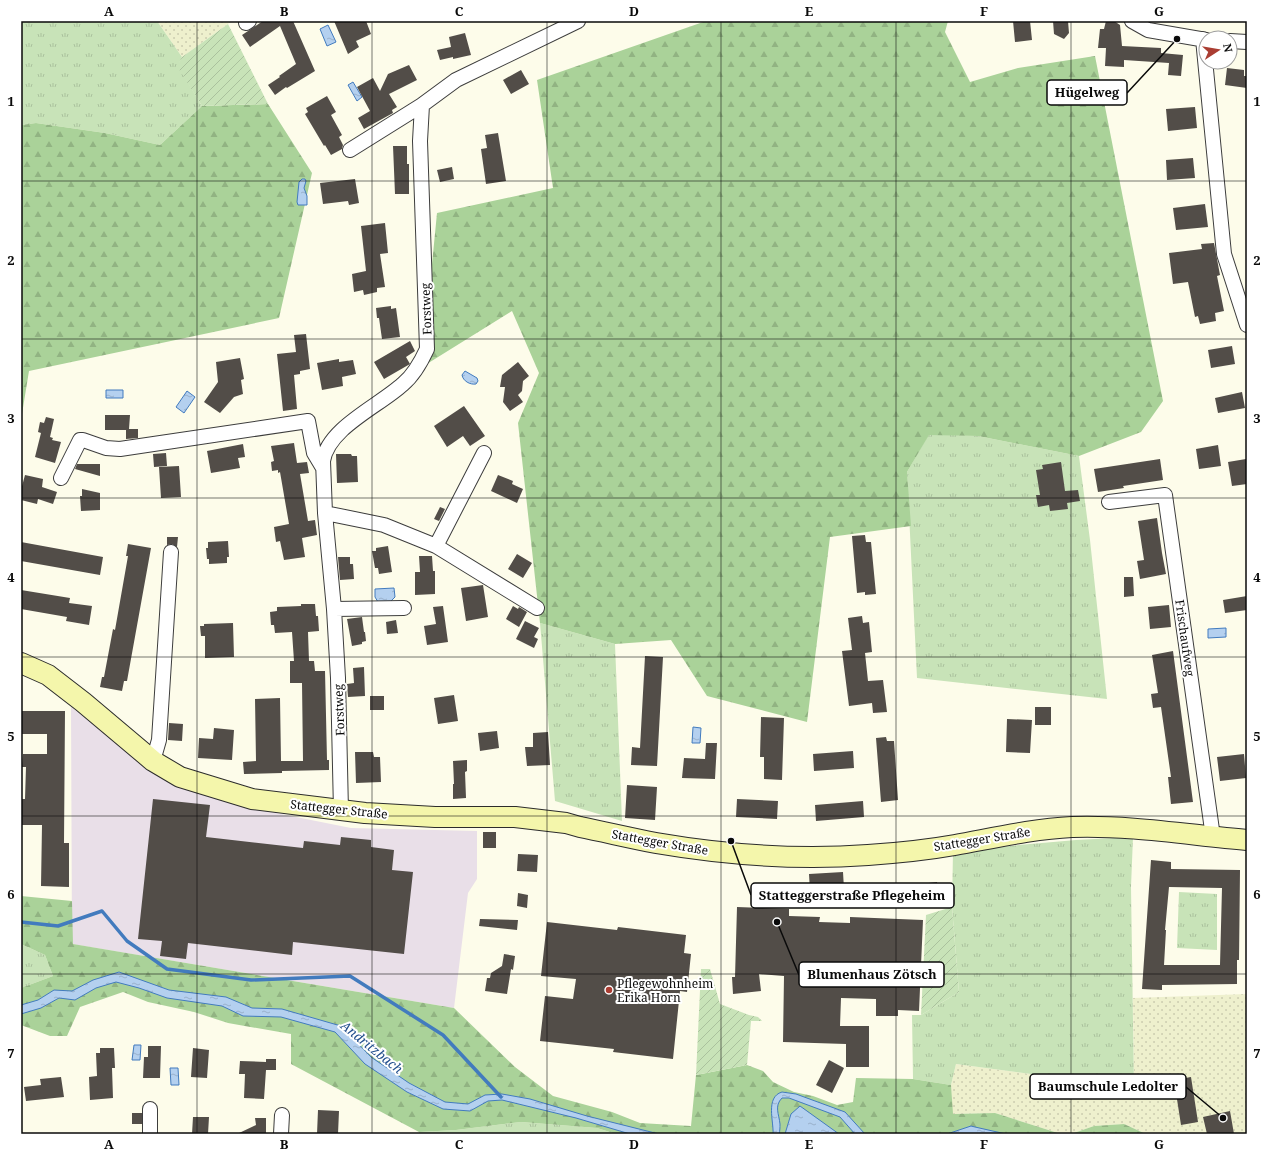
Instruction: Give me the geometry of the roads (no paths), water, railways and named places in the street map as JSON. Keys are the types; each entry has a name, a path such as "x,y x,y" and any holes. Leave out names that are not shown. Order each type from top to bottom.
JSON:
{"main road":[{"name":"Stattegger Straße","path":"21,663 54,680 83,702 153,761 180,777 252,799 365,813 435,817 535,819 566,823 678,846 722,852 806,858 869,855 946,846 1054,828 1108,827 1247,840"}],"street":[{"path":"350,150 422,106 456,80 578,21"},
{"path":"1132,21 1148,30 1198,38"},
{"path":"1207,70 1224,254 1247,325"},
{"name":"Forstweg","path":"341,811 338,685 334,610 325,513 323,468 324,456 334,437 403,384 418,367 427,349 420,141 422,106"},
{"name":"Forstweg","path":"61,478 80,440 106,448 120,448 308,421 314,453 323,468"},
{"path":"436,546 484,453"},
{"name":"Frischaufweg","path":"1109,502 1165,495 1213,837"},
{"path":"325,513 384,525 436,546 537,608"},
{"path":"153,761 159,740 171,552"},
{"path":"334,610 404,608"},
{"path":"150,1109 150,1134"},
{"path":"280,1134 282,1115"}],"water":[{"path":"328,25 336,42 327,46 320,29"},
{"path":"353,82 362,97 357,101 348,85"},
{"path":"302,179 305,179 306,181 304,188 307,196 307,205 298,205 297,202 299,182"},
{"path":"465,371 477,378 478,381 476,384 465,381 462,375"},
{"path":"106,390 123,390 123,398 106,398"},
{"path":"187,391 195,397 184,413 176,407"},
{"path":"394,588 395,597 390,602 378,602 375,597 375,589"},
{"path":"1226,628 1226,637 1208,638 1208,629"},
{"path":"693,727 701,728 700,743 692,743"},
{"path":"119,972 169,990 226,997 252,1008 282,1009 341,1026 371,1057 409,1083 445,1102 468,1104 485,1095 502,1094 530,1099 587,1116 659,1134 630,1134 576,1118 502,1100 488,1101 470,1111 443,1109 407,1092 365,1064 335,1032 281,1017 243,1016 222,1006 167,998 116,982 96,988 75,1000 59,998 41,1008 21,1014 21,1005 38,1000 54,990 72,991 93,980"},
{"path":"134,1045 141,1045 140,1060 132,1060"},
{"path":"170,1068 178,1068 179,1085 171,1085"},
{"path":"782,1092 796,1094 845,1112 865,1134 855,1134 840,1117 789,1098 782,1098 778,1104 780,1124 779,1134 773,1134 772,1104 777,1095"},
{"path":"800,1106 839,1134 785,1134 791,1114"},
{"path":"971,1126 975,1127 1006,1134 947,1134"}],"waterway":[{"path":"21,922 58,926 102,911 127,941 167,969 251,980 350,976 443,1035 501,1097"}],"place":[{"name":"Hügelweg","path":"1177,39"},
{"name":"Statteggerstraße Pflegeheim","path":"731,841"},
{"name":"Blumenhaus Zötsch","path":"777,922"},
{"name":"Pflegewohnheim Erika Horn","path":"609,990"},
{"name":"Baumschule Ledolter","path":"1223,1118"}],"water label":[{"name":"Andritzbach","path":"372,1047"}]}
